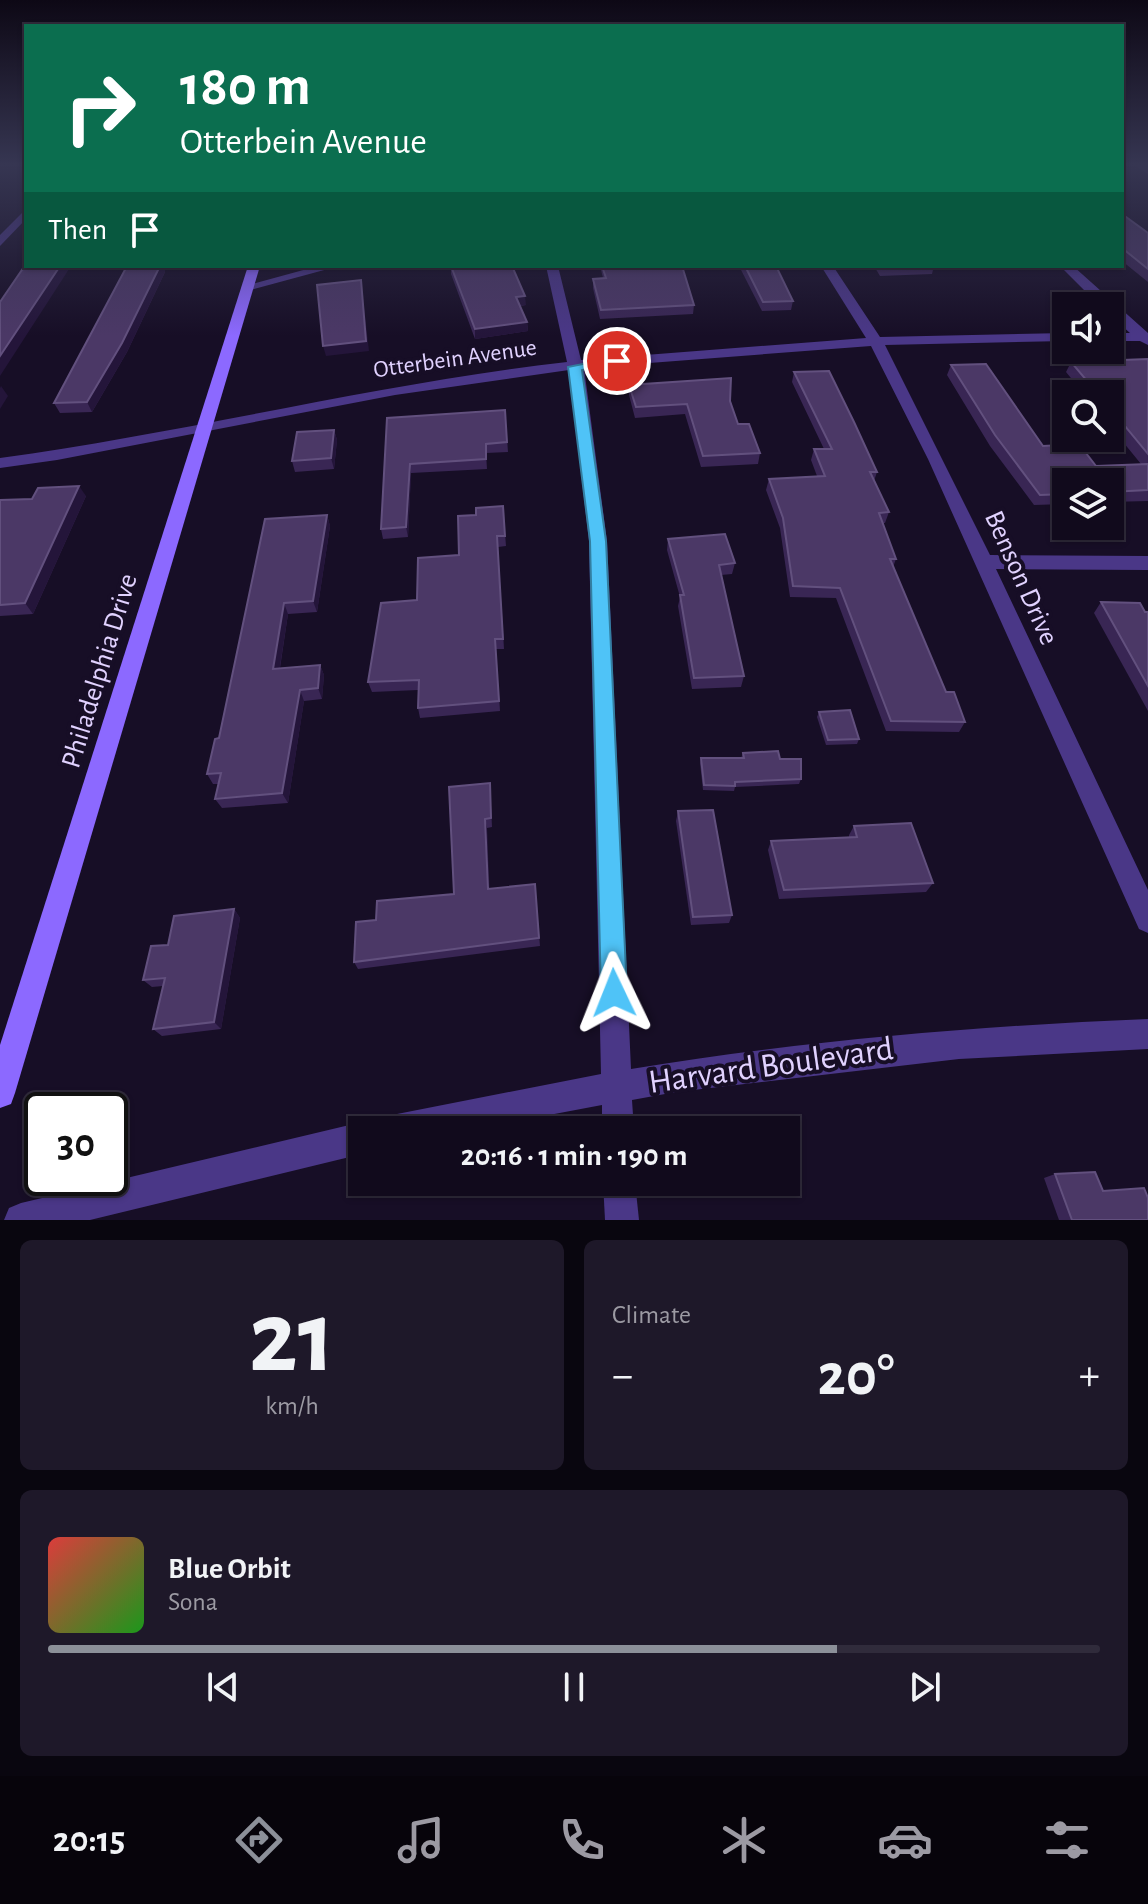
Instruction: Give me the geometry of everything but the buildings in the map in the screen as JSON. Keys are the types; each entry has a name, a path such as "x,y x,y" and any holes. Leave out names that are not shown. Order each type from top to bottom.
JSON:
{"main road":[{"name":"Philadelphia Drive","path":"0,1093 250,277"}],"street":[{"path":"0,242 17,222"},
{"path":"250,277 318,268"},
{"path":"552,268 575,367 598,541 617,1116"},
{"name":"Benson Drive","path":"828,268 875,342 984,562 1148,920"},
{"path":"1068,268 1093,292"},
{"path":"1124,320 1146,338"},
{"name":"Otterbein Avenue","path":"0,463 110,447 451,381 737,349 1052,337"},
{"path":"1124,337 1146,338"},
{"path":"984,562 1148,563"},
{"name":"Harvard Boulevard","path":"468,1116 719,1070 885,1049 1148,1034"},
{"path":"21,1220 348,1141"},
{"path":"620,1196 622,1220"}],"route":[{"path":"614,993 598,541 581,389 575,367 617,361"}]}
